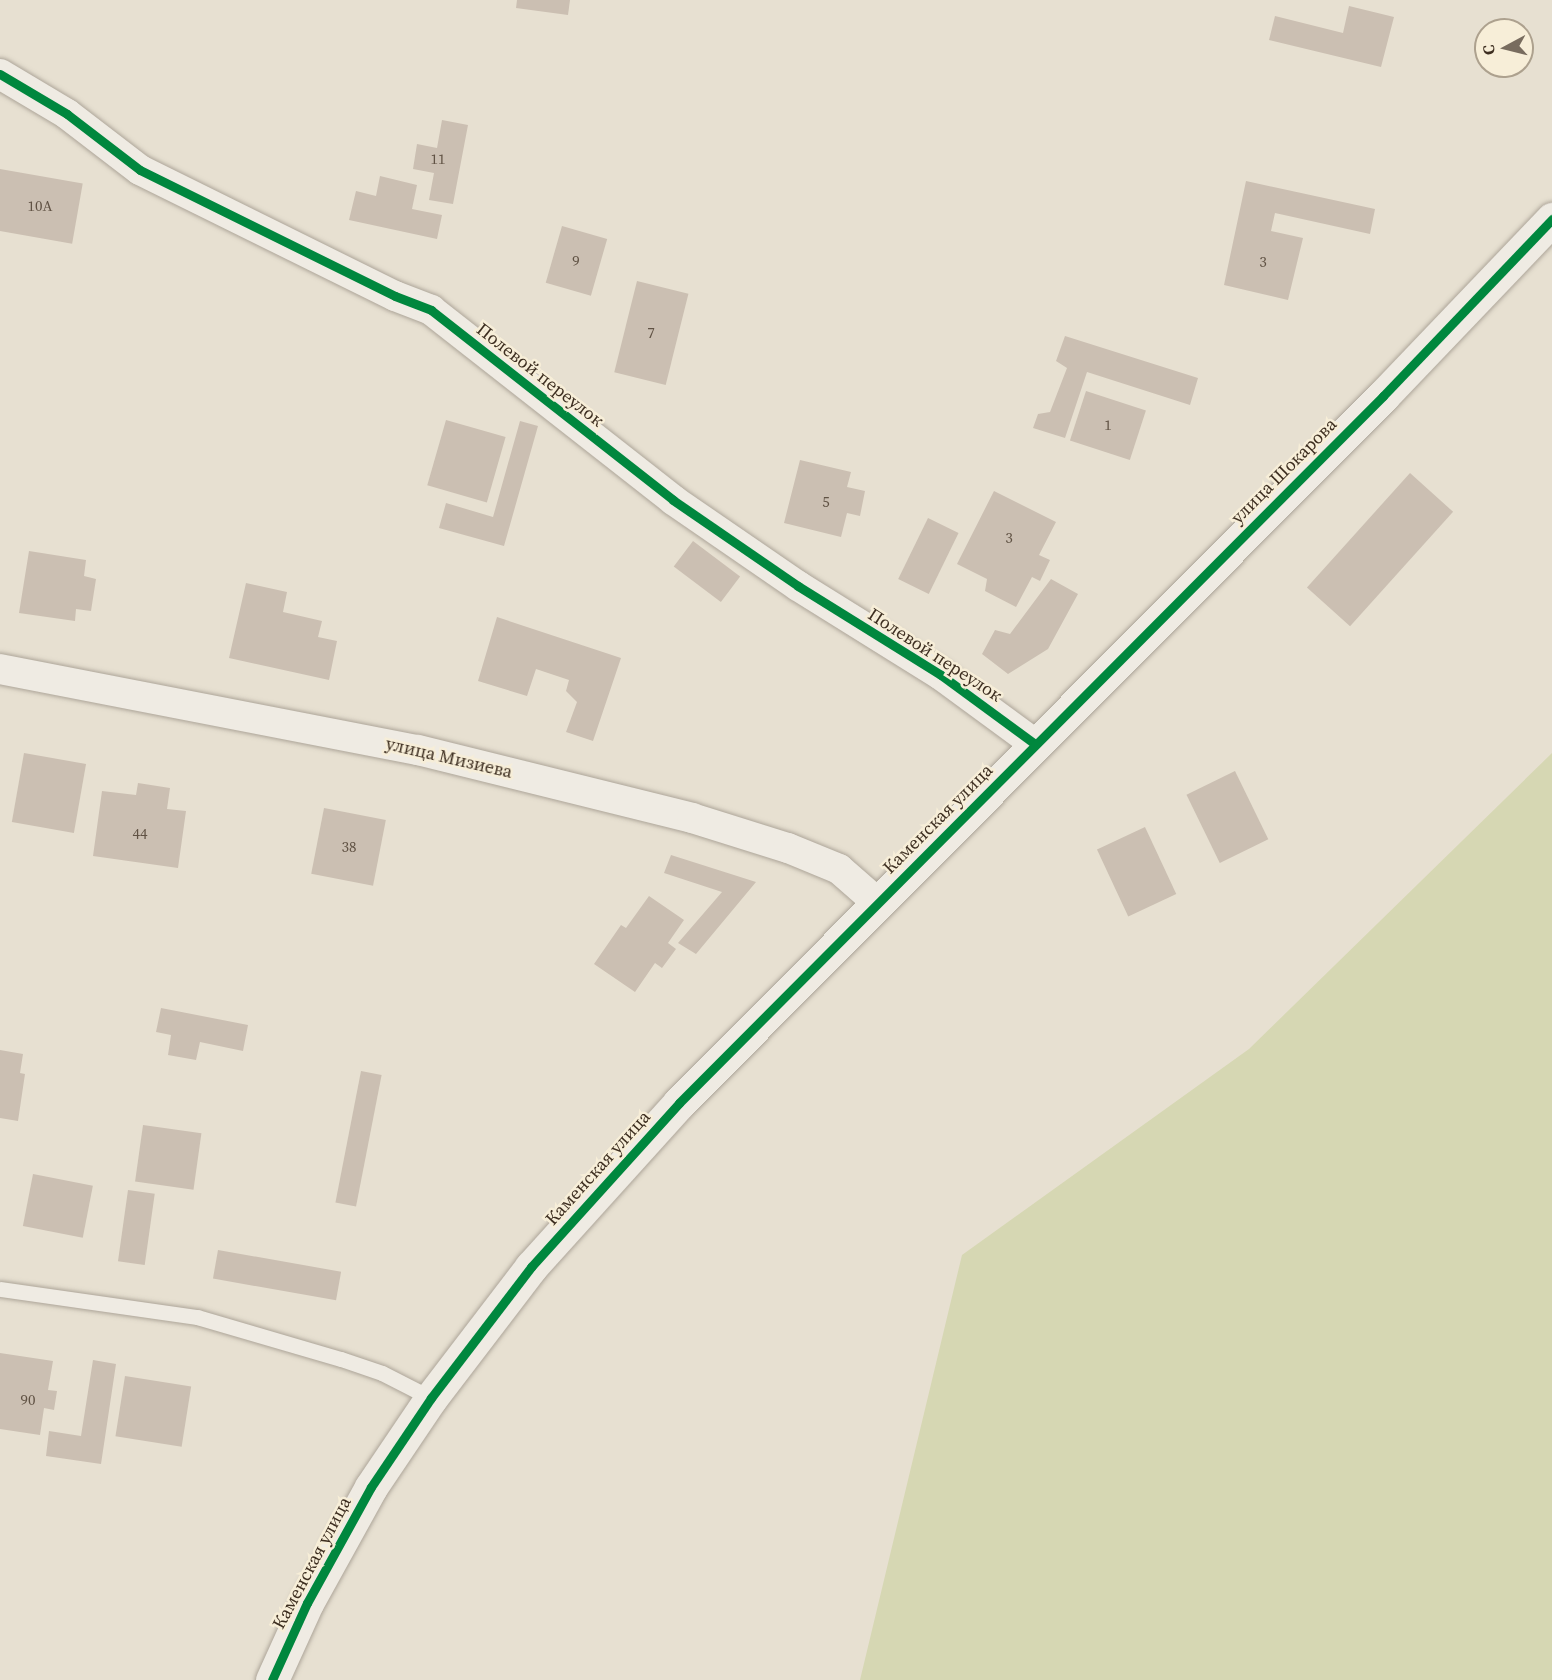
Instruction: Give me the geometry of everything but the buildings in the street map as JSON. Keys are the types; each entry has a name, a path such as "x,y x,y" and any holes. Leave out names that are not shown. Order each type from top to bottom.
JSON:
{"street":[{"name":"Полевой переулок","path":"0,74 68,114 140,170 394,296 431,310 673,500 798,586 941,675 1035,744"},
{"name":"улица Шокарова","path":"1035,744 1383,396 1552,219"},
{"name":"улица Мизиева","path":"0,669 418,750 647,806 788,848 839,869 878,903"},
{"name":"Каменская улица","path":"272,1680 307,1603 371,1487 431,1398 531,1267 679,1103 1035,744"}],"lane":[{"path":"0,1290 197,1317 382,1373 431,1398"}],"green space":[{"path":"1552,753 1552,1680 860,1680 962,1255 1249,1049"}],"cycle path":[{"path":"0,74 67,114 140,170 395,296 431,310 673,500 798,586 941,675 1035,744"},
{"path":"272,1680 307,1603 371,1487 431,1398 531,1267 679,1103 1383,396 1552,219"}]}
